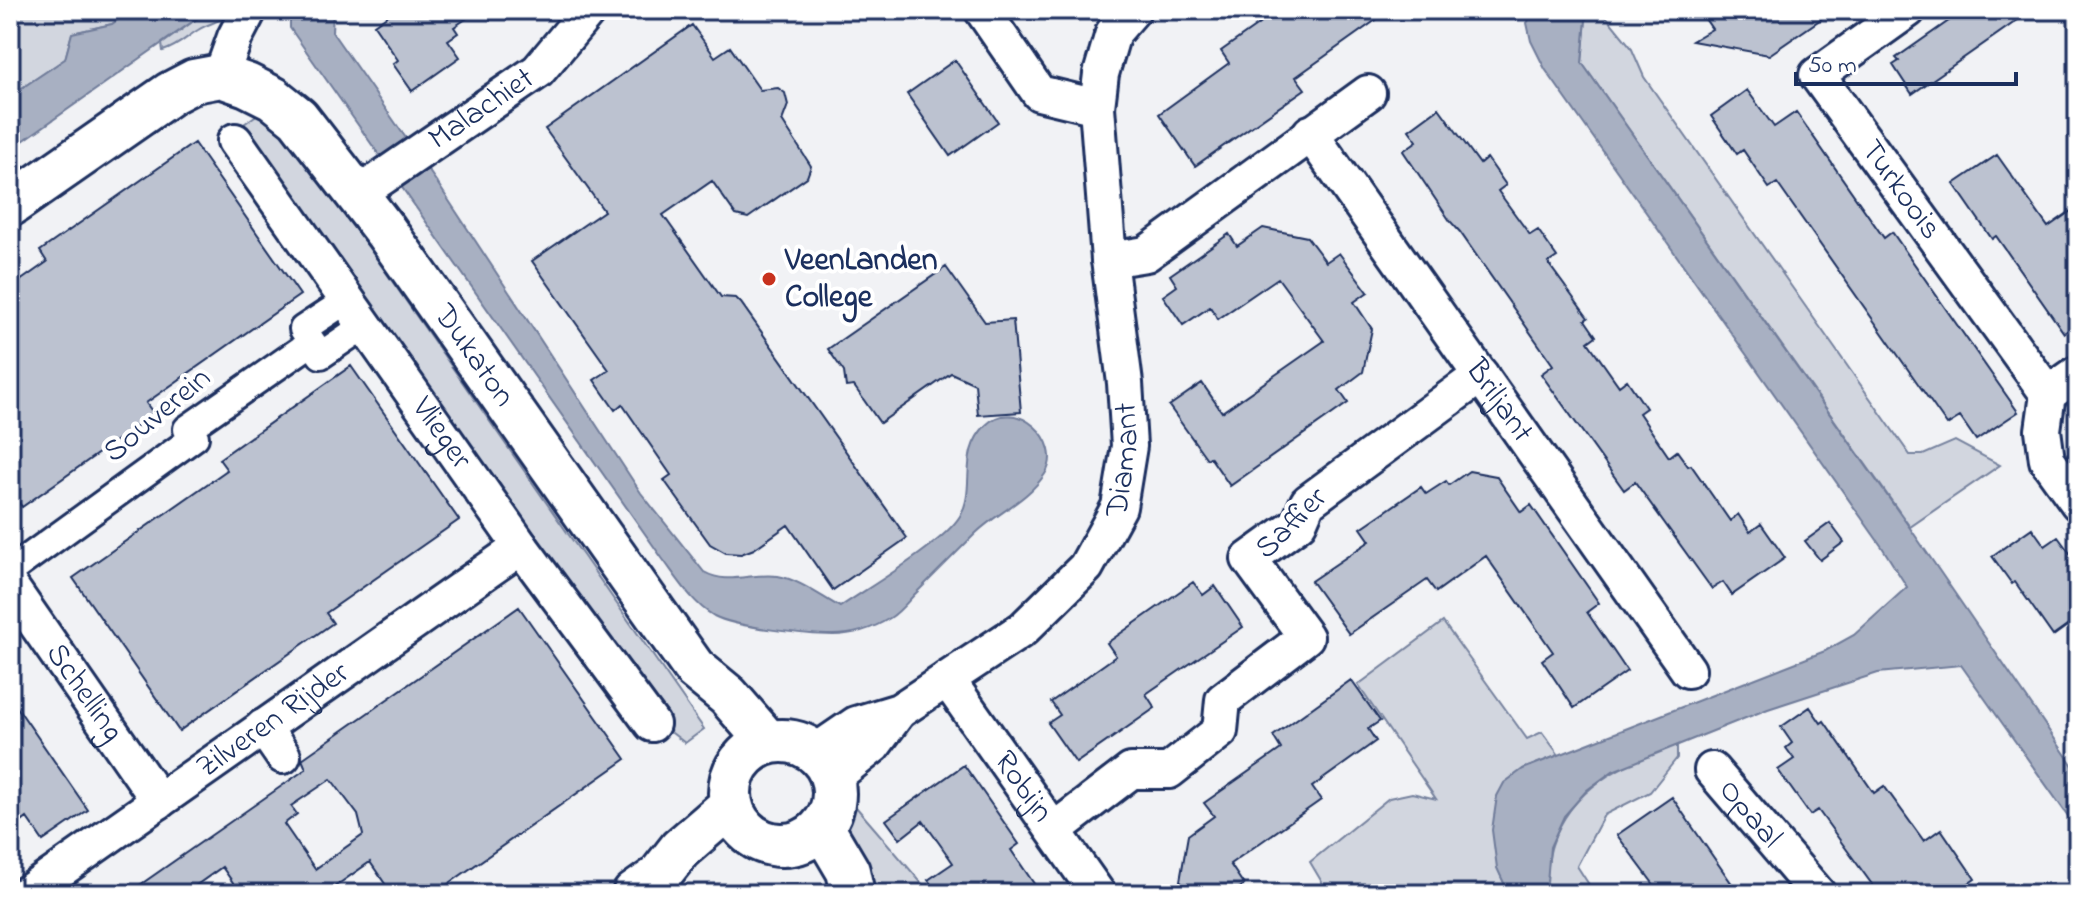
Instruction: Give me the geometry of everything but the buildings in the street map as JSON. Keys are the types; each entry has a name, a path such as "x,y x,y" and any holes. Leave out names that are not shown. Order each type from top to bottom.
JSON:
{"street":[{"path":"10,205 171,93 194,81 221,76 249,10"},
{"name":"Malachiet","path":"373,184 538,71 589,10"},
{"path":"982,10 1039,93 1097,107"},
{"name":"Diamant","path":"824,766 873,746 899,711 1023,629 1086,567 1119,507 1129,446 1125,383 1109,260 1097,107 1101,74 1113,33 1133,10"},
{"name":"Turkoois","path":"1908,10 1817,75 2048,394"},
{"name":"Dukaton","path":"221,76 273,98 373,184 694,668 728,696 754,751"},
{"path":"1109,260 1146,254 1368,93"},
{"name":"Briljant","path":"1310,133 1688,670"},
{"name":"Vlieger","path":"235,141 521,547 652,724"},
{"name":"Souverein","path":"10,571 195,437 187,429 312,342 321,355 356,312"},
{"path":"2078,373 2048,394 2043,430 2047,460 2078,503"},
{"name":"Saffier","path":"1054,830 1131,771 1169,771 1220,731 1223,700 1306,637 1249,559 1299,523 1308,502 1481,375"},
{"name":"Zilveren Rijder","path":"26,894 521,547"},
{"name":"Schelling","path":"10,586 159,801"},
{"name":"Robijn","path":"947,679 1098,894"},
{"path":"263,727 283,756"},
{"path":"784,740 801,744 824,766 834,796 830,813 808,835 778,845 762,841 740,819 730,790 733,774 754,751 784,740"},
{"name":"Opaal","path":"1712,770 1818,894"},
{"path":"646,885 680,849 740,819"},
{"path":"808,835 827,882 842,894"},
{"path":"808,835 848,871 853,894"}],"shaded area":[{"path":"10,10 131,10 112,24 72,33 65,59 10,96"},
{"path":"209,10 234,10 163,51 162,44"},
{"path":"1601,10 1631,47 1644,77 1910,455 1923,455 1955,441 2000,465 1910,527 1582,63 1586,19"},
{"path":"262,111 276,123 360,235 704,729 685,743 672,733 417,379 244,124"},
{"path":"1443,622 1527,739 1542,732 1559,755 1523,769 1497,867 1509,894 1329,894 1310,862 1389,798 1412,793 1436,799 1358,685"},
{"path":"1677,744 1677,758 1650,792 1604,815 1577,866 1595,894 1546,894 1552,845 1572,807 1586,792 1619,769"},
{"path":"856,807 931,894 870,894 839,845"}],"water":[{"path":"131,10 209,10 10,150 10,96 65,59 72,33 112,24"},
{"path":"290,10 333,10 332,32 438,184 641,493 704,572 722,578 768,575 786,578 840,607 922,552 951,527 965,505 972,447 986,425 998,417 1023,419 1034,426 1049,449 1050,461 1045,474 1030,492 976,533 897,613 877,625 848,634 822,635 754,627 714,616 679,582 290,28"},
{"path":"1535,10 1597,10 1586,19 1582,63 1910,528 2078,773 2078,830 1961,665 1878,673 1768,709 1613,771 1587,790 1564,816 1550,847 1546,894 1509,894 1497,868 1492,830 1497,796 1504,783 1523,769 1825,651 1854,635 1907,587 1882,547 1545,69 1531,41 1527,23"}],"place":[{"name":"VeenLanden College","path":"769,279"}]}
